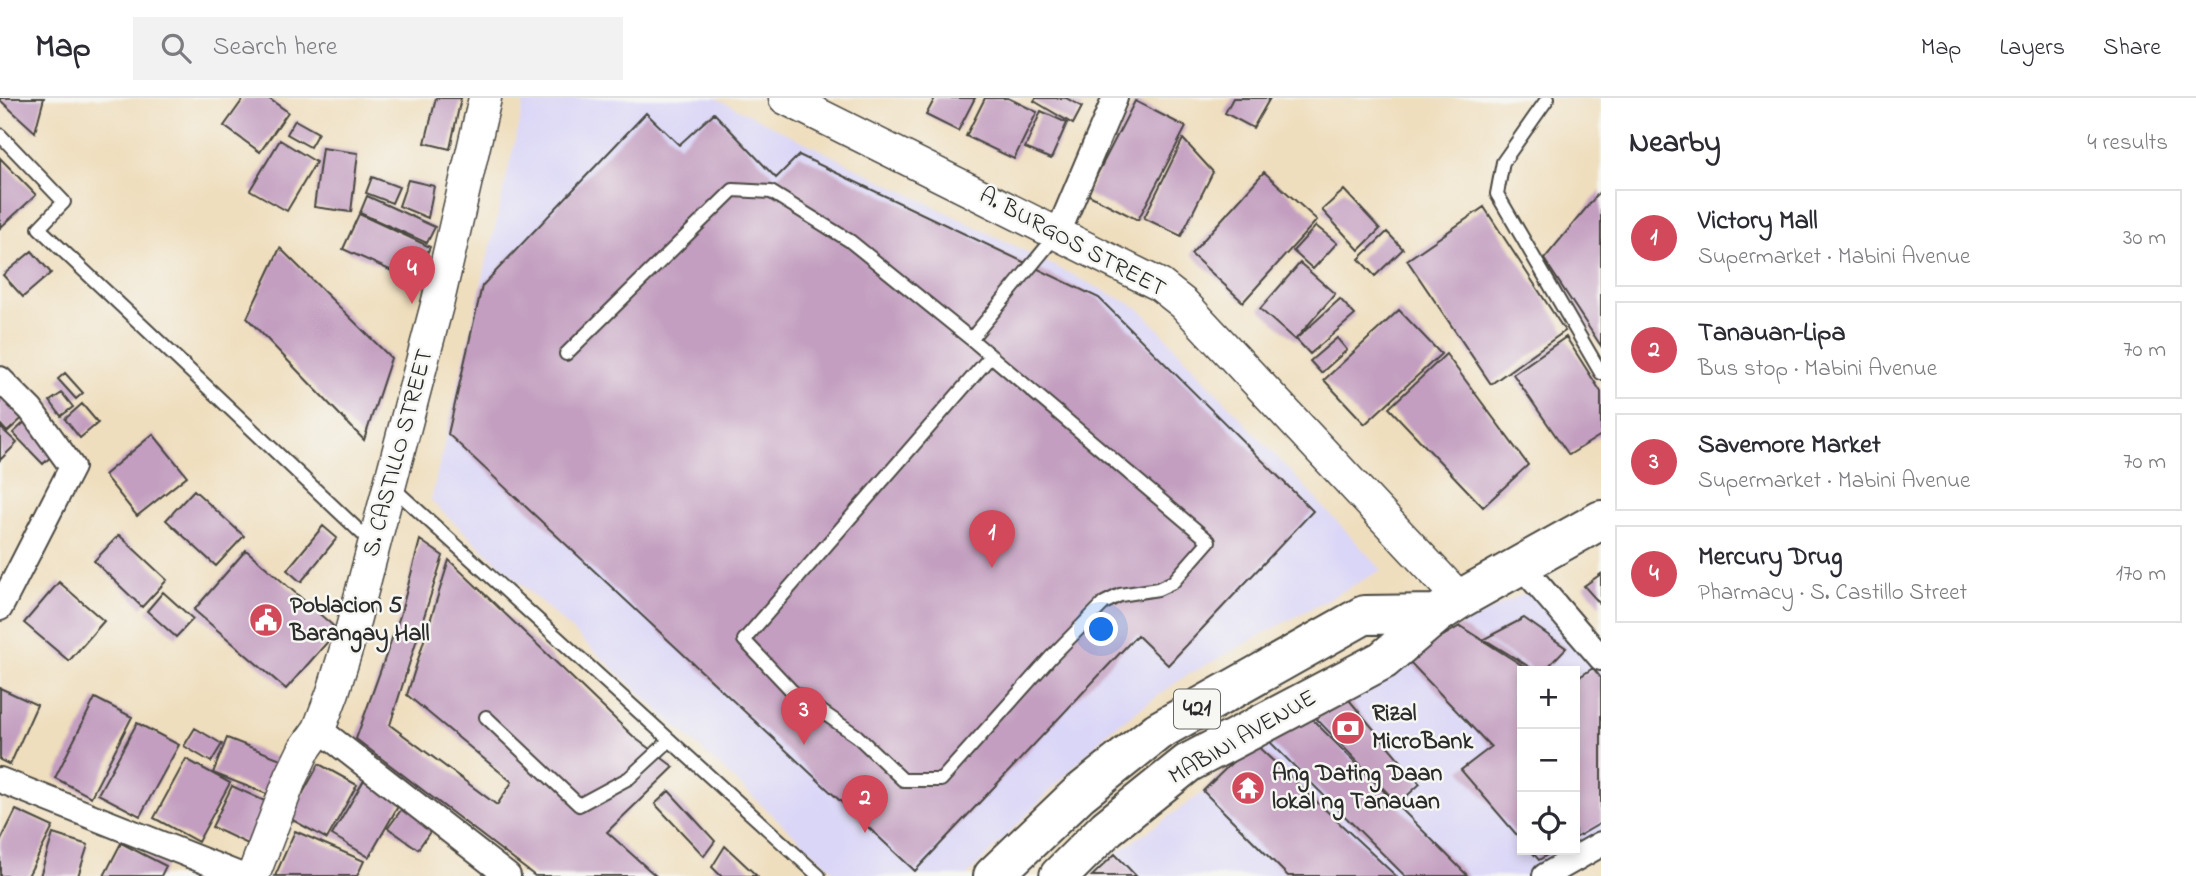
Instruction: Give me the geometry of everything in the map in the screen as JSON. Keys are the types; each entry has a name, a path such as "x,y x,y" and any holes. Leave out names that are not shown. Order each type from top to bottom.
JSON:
{"main road":[{"name":"MABINI AVENUE","path":"1059,876 1107,828 1188,764 1383,660 1448,607 1601,520"},
{"name":"MABINI AVENUE","path":"993,876 1079,794 1158,731 1364,615 1448,607"}],"street":[{"name":"S. CASTILLO STREET","path":"253,876 291,778 304,750 319,729 333,692 375,545 438,301 485,98"},
{"name":"A. BURGOS STREET","path":"785,98 1160,285 1184,304 1448,607"},
{"path":"1058,233 1115,98"},
{"path":"0,379 31,410 72,467 0,608"},
{"path":"1520,565 1601,658"},
{"path":"319,729 508,876"},
{"path":"0,780 242,876"},
{"path":"1545,876 1601,844"}],"lane":[{"path":"1548,98 1503,162 1497,194 1601,373"},
{"path":"0,135 64,202 39,228 375,545"},
{"path":"566,354 733,190 771,192 850,241 971,339 1209,541 1172,582 1158,589 1120,595 1104,603 1051,657 941,780 903,780 858,736 792,691 744,640 991,356"},
{"path":"971,339 1058,233"},
{"path":"390,486 819,876"},
{"path":"486,718 579,805 629,778 670,740"}],"shaded area":[{"path":"525,98 716,98 1139,308 1382,570 1184,677 1109,731 967,876 839,876 431,501"},
{"path":"1538,586 1601,658 1601,844 1546,876 1092,876 1115,854 1204,792 1249,747 1460,626"}],"building":[{"path":"44,98 35,132 0,100"},
{"path":"244,98 268,98 288,112 260,152 224,126"},
{"path":"436,98 461,98 450,149 425,143"},
{"path":"935,98 975,98 958,131 926,115"},
{"path":"985,98 1008,98 1037,112 1014,159 966,136"},
{"path":"1036,98 1066,98 1082,107 1073,124 1034,101"},
{"path":"1233,98 1270,98 1253,128 1225,113"},
{"path":"1135,101 1186,127 1138,220 1087,194"},
{"path":"1041,111 1067,123 1051,159 1025,148"},
{"path":"646,113 679,145 714,113 776,178 799,155 1099,298 1313,511 1168,665 1137,635 915,871 448,434 482,286"},
{"path":"295,120 318,133 310,147 287,134"},
{"path":"1183,139 1213,172 1181,236 1144,218"},
{"path":"280,140 316,162 287,211 250,190"},
{"path":"322,148 358,153 351,212 314,207"},
{"path":"0,158 36,195 0,228"},
{"path":"1264,172 1317,220 1243,302 1191,254"},
{"path":"372,177 399,187 392,203 366,193"},
{"path":"408,180 434,186 428,218 399,206"},
{"path":"1344,190 1380,229 1359,250 1322,210"},
{"path":"1601,190 1601,346 1544,259"},
{"path":"367,196 435,227 427,243 360,213"},
{"path":"1484,207 1565,331 1491,384 1407,260"},
{"path":"359,214 430,247 414,281 343,249"},
{"path":"1316,226 1337,243 1313,269 1293,251"},
{"path":"1387,232 1403,249 1375,276 1359,259"},
{"path":"280,248 391,358 364,440 247,318"},
{"path":"32,251 51,273 23,297 3,275"},
{"path":"1300,263 1335,294 1295,340 1260,309"},
{"path":"1340,299 1355,315 1310,354 1296,339"},
{"path":"1399,310 1441,354 1365,424 1324,380"},
{"path":"1566,337 1601,392 1601,435 1569,455 1513,374"},
{"path":"1337,338 1347,350 1321,373 1310,361"},
{"path":"1446,354 1528,465 1483,507 1389,408"},
{"path":"65,373 83,393 76,399 58,379"},
{"path":"0,382 28,413 7,432 0,424"},
{"path":"62,393 73,407 61,416 50,401"},
{"path":"82,404 98,423 80,438 65,419"},
{"path":"30,417 59,449 43,464 13,433"},
{"path":"0,427 17,443 0,460"},
{"path":"153,434 187,476 137,516 104,475"},
{"path":"194,490 244,536 216,566 166,520"},
{"path":"323,526 337,538 301,582 287,570"},
{"path":"119,535 167,580 142,607 94,561"},
{"path":"420,540 443,556 390,725 497,805 512,782 407,695 449,560 635,738 674,767 607,832 656,876 535,876 356,739 400,616"},
{"name":"Poblacion 5 Barangay Hall","path":"246,550 338,630 286,689 194,610"},
{"path":"1601,574 1601,605 1584,586"},
{"path":"59,582 104,621 69,661 24,623"},
{"path":"163,592 193,619 176,637 147,611"},
{"path":"1524,618 1566,648 1549,666 1528,666 1484,639"},
{"path":"1460,626 1523,666 1517,666 1517,835 1461,770 1491,747 1406,658"},
{"path":"1593,668 1601,678 1601,823 1580,835 1580,729 1580,677"},
{"path":"0,688 37,705 10,765 0,760"},
{"path":"1344,694 1420,784 1398,804 1311,713"},
{"path":"95,698 132,717 91,797 55,778"},
{"path":"1307,714 1468,876 1405,876 1266,738"},
{"path":"137,723 179,745 140,816 98,794"},
{"path":"195,728 222,744 211,762 184,746"},
{"path":"227,738 291,763 277,798 213,773"},
{"path":"1253,742 1396,876 1288,876 1203,791"},
{"path":"186,759 230,783 198,842 154,818"},
{"path":"319,764 357,785 327,839 289,818"},
{"path":"364,780 401,801 369,857 332,835"},
{"path":"232,786 271,804 250,845 212,827"},
{"path":"669,791 715,841 704,856 655,804"},
{"path":"407,802 436,823 418,849 388,828"},
{"path":"16,810 53,827 28,876 0,876 0,842"},
{"path":"295,831 364,861 357,876 275,876"},
{"path":"53,834 88,845 78,876 40,876"},
{"path":"121,843 166,866 161,876 104,876"},
{"path":"725,846 757,876 721,876 712,867"},
{"path":"1115,854 1136,876 1092,876"},
{"path":"1534,855 1547,855 1539,860"}],"place":[{"name":"Mercury Drug","path":"412,304"},
{"name":"Victory Mall","path":"992,568"},
{"name":"Poblacion 5 Barangay Hall","path":"266,620"},
{"name":"Rizal MicroBank","path":"1348,728"},
{"name":"Savemore Market","path":"804,745"},
{"name":"Ang Dating Daan lokal ng Tanauan","path":"1248,788"},
{"name":"Tanauan–Lipa","path":"865,833"}]}
